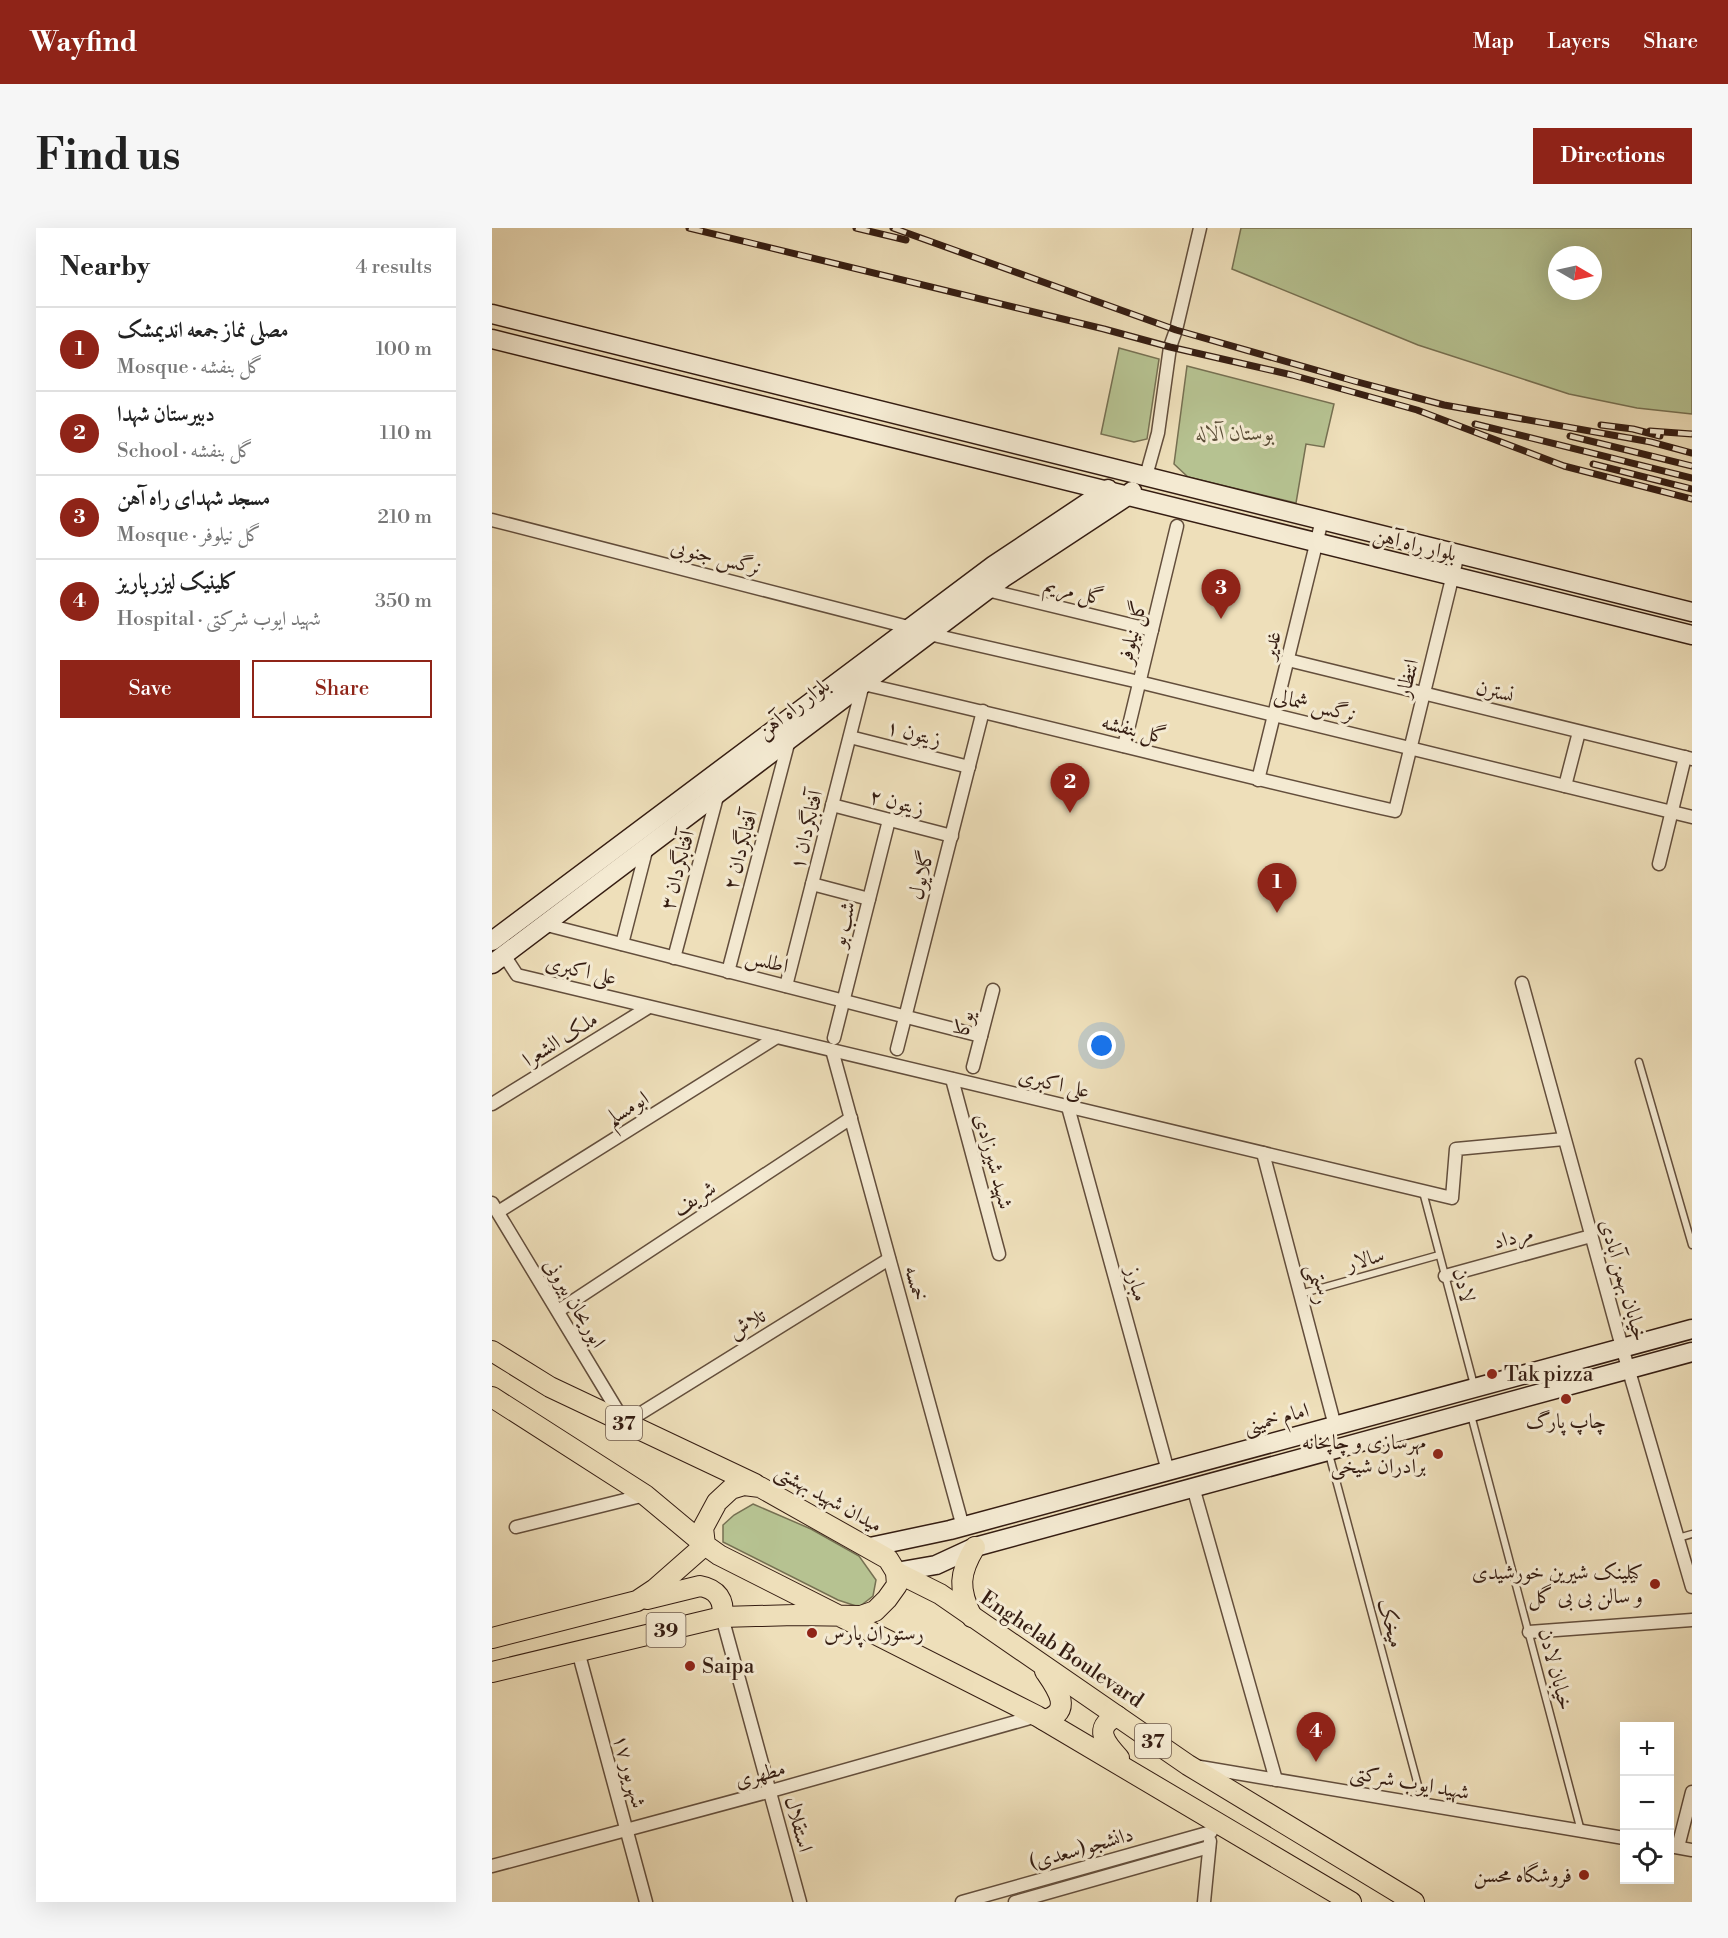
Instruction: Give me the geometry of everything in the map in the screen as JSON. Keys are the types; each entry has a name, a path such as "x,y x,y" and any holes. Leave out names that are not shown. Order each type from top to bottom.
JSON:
{"main road":[{"name":"37","path":"492,1351 550,1387 760,1487"},
{"name":"37","path":"492,1397 645,1495 719,1555 1040,1718 1130,1771 1212,1826 1351,1902"},
{"name":"میدان شهید بهشتی","path":"705,1545 703,1528 717,1502 731,1489 744,1485 760,1487 870,1547 888,1559 896,1572"},
{"name":"39","path":"492,1638 637,1601 655,1589 705,1545"},
{"path":"972,1617 964,1600 961,1581 965,1563 975,1547"},
{"path":"844,1617 861,1616 875,1611 897,1585 896,1572"},
{"name":"Enghelab Boulevard","path":"896,1572 940,1594 1188,1765 1414,1902"},
{"path":"637,1601 700,1586 714,1590 719,1596 722,1602 722,1617"},
{"name":"39","path":"492,1672 722,1617 795,1615 844,1617"},
{"path":"1039,1662 1061,1697 1059,1710 1055,1715 1040,1718"},
{"path":"1117,1716 1107,1722 1103,1738 1130,1771"}],"street":[{"path":"1146,476 1158,433 1170,347 1200,228"},
{"name":"بلوار راه آهن","path":"492,314 1692,612"},
{"name":"بلوار راه آهن","path":"492,339 1692,635"},
{"path":"792,413 798,390"},
{"name":"بلوار راه آهن","path":"496,953 543,924 863,684 993,565 1102,491 1146,476"},
{"name":"بلوار راه آهن","path":"496,953 920,631 987,590 1126,497 1146,476"},
{"name":"نرگس جنوبی","path":"492,520 920,631"},
{"name":"غدیر","path":"1258,780 1322,520"},
{"name":"گل نیلوفر","path":"1124,746 1177,526"},
{"name":"انتظار","path":"1395,811 1458,554"},
{"name":"گل مریم","path":"987,590 1152,630"},
{"path":"1638,622 1644,600"},
{"name":"نرگس شمالی","path":"920,631 1692,817"},
{"name":"نسترن","path":"1288,660 1688,758"},
{"name":"گل بنفشه","path":"863,684 1395,811"},
{"name":"آفتابگردان ۱","path":"786,986 863,684"},
{"name":"گلایول","path":"897,1049 983,711"},
{"path":"1565,786 1579,732"},
{"name":"زیتون ۱","path":"850,737 969,767"},
{"name":"آفتابگردان ۲","path":"728,972 789,739"},
{"path":"1659,864 1671,812 1688,758"},
{"name":"آفتابگردان ۳","path":"674,958 718,793"},
{"name":"زیتون ۲","path":"832,805 952,836"},
{"name":"شب بو","path":"833,1044 889,820"},
{"path":"622,944 648,845"},
{"path":"812,884 869,899"},
{"name":"اطلس","path":"543,924 981,1036"},
{"name":"علی اکبری","path":"496,953 517,975 777,1037 833,1044 952,1079 1452,1198 1456,1149 1564,1139"},
{"name":"خیابان بهمن آبادی","path":"1522,983 1622,1347 1692,1587"},
{"name":"یوکا","path":"973,1067 993,990"},
{"name":"ملک الشعرا","path":"492,1104 649,1006"},
{"name":"ابومسلم","path":"495,1208 777,1037"},
{"name":"خمسه","path":"833,1044 851,1118 963,1527"},
{"name":"شهید شیرزادی","path":"952,1079 999,1254"},
{"name":"مبارز","path":"1068,1107 1168,1471"},
{"name":"شریف","path":"558,1311 851,1118"},
{"name":"رستمی","path":"1263,1153 1335,1426"},
{"name":"ابوریحان بیرونی","path":"495,1208 625,1423"},
{"name":"مرداد","path":"1445,1276 1591,1236"},
{"name":"تلاش","path":"625,1423 889,1259"},
{"name":"امام خمینی","path":"870,1547 963,1527 1692,1329"},
{"path":"896,1572 936,1565 975,1547 1692,1352"},
{"path":"1193,1487 1276,1780"},
{"path":"516,1527 645,1495"},
{"name":"استقلال","path":"722,1617 800,1902"},
{"path":"1529,1632 1692,1620"},
{"name":"۱۷ شهریور","path":"578,1651 646,1902"},
{"name":"مطهری","path":"492,1866 1040,1718"},
{"name":"شهید ایوب شرکتی","path":"1188,1765 1620,1837"},
{"path":"1692,1792 1674,1847 1692,1850"},
{"path":"1204,1902 1212,1826"},
{"name":"دانشجو(سعدی)","path":"962,1902 1212,1826"},
{"name":"دانشجو(سعدی)","path":"1015,1902 1048,1898 1209,1847"}],"lane":[{"path":"1639,1062 1692,1245"},
{"name":"لادن","path":"1423,1191 1474,1388"},
{"name":"سالار","path":"1300,1294 1440,1255"},
{"name":"خیابان لادن","path":"1470,1412 1581,1831"},
{"name":"میخک","path":"1328,1451 1423,1804"},
{"path":"1678,1538 1692,1534"}],"green space":[{"path":"1241,228 1692,228 1692,414 1637,408 1569,394 1418,345 1232,269"},
{"path":"1119,348 1159,359 1147,439 1134,442 1101,434"},
{"name":"بوستان آلاله","path":"1187,366 1334,404 1324,447 1306,444 1296,503 1188,477 1174,464"},
{"path":"753,1504 811,1529 859,1556 876,1580 873,1596 859,1607 838,1600 723,1542 723,1525 734,1515"}],"railway":[{"path":"689,228 1292,375 1417,410 1564,466 1692,499"},
{"path":"856,228 906,240"},
{"path":"893,228 1176,330 1354,381 1444,405 1651,442 1692,453"},
{"path":"1475,424 1692,478"},
{"path":"1601,425 1633,429 1660,436"},
{"path":"1650,431 1692,434"},
{"path":"1570,436 1692,466"},
{"path":"1593,464 1692,489"}],"place":[{"name":"مسجد شهدای راه آهن","path":"1221,619"},
{"name":"دبیرستان شهدا","path":"1070,813"},
{"name":"مصلی نماز جمعه اندیمشک","path":"1277,913"},
{"name":"Tak pizza","path":"1492,1374"},
{"name":"چاپ پارگ","path":"1566,1399"},
{"name":"مهرسازی و چاپخانه برادران شیخی","path":"1438,1454"},
{"name":"کیلینک شیرین خورشیدی و سالن بی بی گل","path":"1655,1584"},
{"name":"رستوران پارس","path":"812,1633"},
{"name":"Saipa","path":"690,1666"},
{"name":"کلینیک لیزر پاریز","path":"1316,1762"},
{"name":"فروشگاه محسن","path":"1584,1875"}]}
